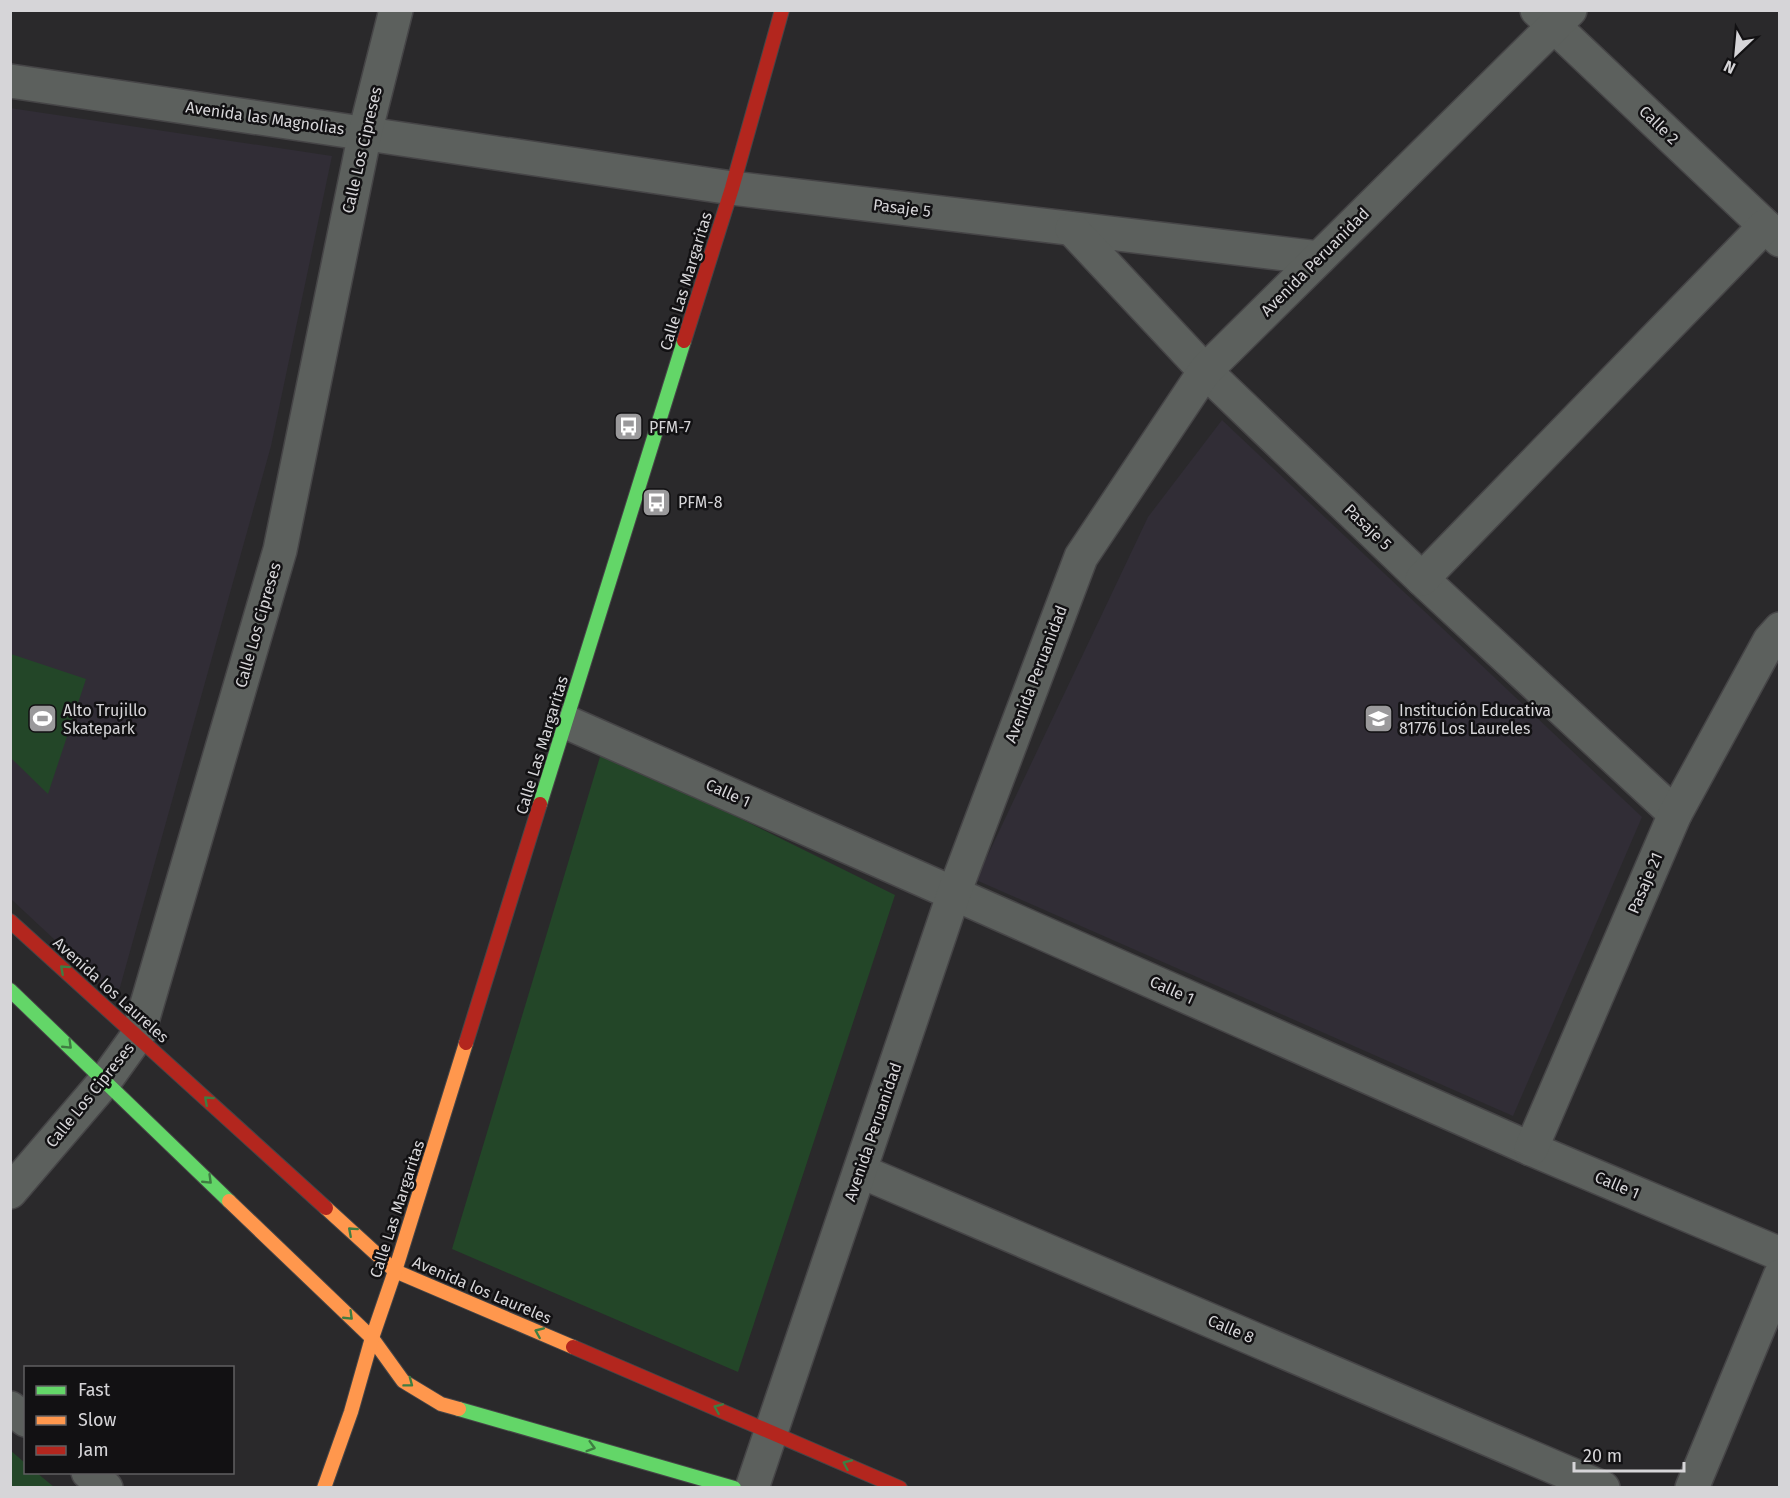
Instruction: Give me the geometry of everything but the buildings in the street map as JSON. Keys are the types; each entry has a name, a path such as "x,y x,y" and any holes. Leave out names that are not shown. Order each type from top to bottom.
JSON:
{"main road":[{"name":"Calle Las Margaritas","path":"324,1488 351,1412 372,1338 395,1271 732,188 782,10"},
{"name":"Avenida los Laureles","path":"10,921 395,1271 772,1431 900,1488"},
{"path":"10,990 372,1338 403,1381 441,1404 734,1488"}],"street":[{"name":"Calle Los Cipreses","path":"10,1192 105,1081 138,1035 280,550 365,133 396,10"},
{"name":"Calle 2","path":"1554,16 1772,233"},
{"name":"Avenida Peruanidad","path":"752,1488 954,893 1081,557 1205,371 1319,258 1554,16"},
{"name":"Avenida las Magnolias","path":"10,81 732,188"},
{"name":"Pasaje 5","path":"732,188 1319,258"},
{"name":"Pasaje 5","path":"1072,229 1205,371 1422,579 1675,814"},
{"path":"1422,579 1772,233"},
{"name":"Pasaje 21","path":"1531,1149 1675,814 1770,640 1779,629"},
{"name":"Calle 1","path":"566,722 1531,1149 1779,1254"},
{"name":"Calle 8","path":"860,1171 1603,1488"},
{"path":"1692,1488 1779,1276"},
{"path":"10,1408 24,1418"},
{"path":"89,1474 106,1488"}],"shaded area":[{"path":"10,108 332,156 271,446 117,998 11,899"},
{"path":"1222,420 1642,817 1513,1116 976,880 1148,517"}],"green space":[{"name":"Alto Trujillo Skatepark","path":"11,654 86,679 48,794 11,758"},
{"path":"602,750 895,895 738,1372 452,1249"},
{"path":"10,1450 24,1462 24,1474 38,1474 54,1487 11,1487"}],"traffic: fast":[{"path":"540,804 684,341"},
{"path":"10,990 229,1201"},
{"path":"459,1409 734,1488"}],"traffic: slow":[{"path":"324,1488 351,1412 372,1338 466,1043"},
{"path":"229,1201 372,1338 403,1381 441,1404 459,1409"},
{"path":"326,1208 395,1271 573,1347"}],"traffic: jam":[{"path":"684,341 732,188 782,10"},
{"path":"466,1043 540,804"},
{"path":"10,921 326,1208"},
{"path":"573,1347 900,1488"}],"place":[{"name":"PFM-7","path":"628,427"},
{"name":"PFM-8","path":"657,502"},
{"name":"Alto Trujillo Skatepark","path":"42,719"},
{"name":"Institución Educativa 81776 Los Laureles","path":"1378,719"}]}
